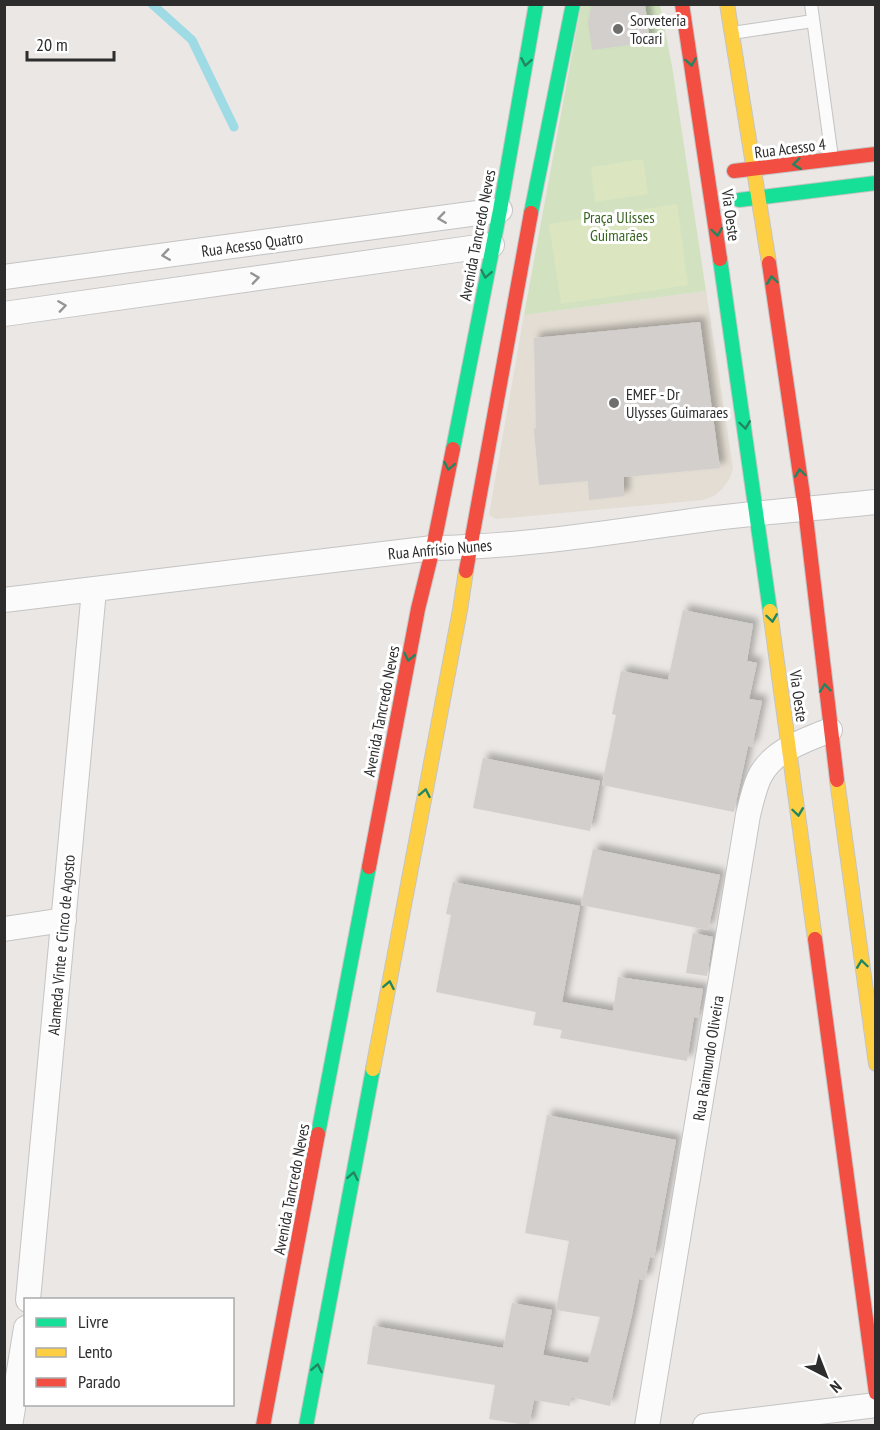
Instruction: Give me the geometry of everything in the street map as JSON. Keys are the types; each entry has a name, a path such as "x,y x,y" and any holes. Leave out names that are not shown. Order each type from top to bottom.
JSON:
{"street":[{"name":"Avenida Tancredo Neves","path":"263,1425 418,609 433,548 500,210 536,4"},
{"path":"306,1425 460,610 468,547 573,4"},
{"name":"Via Oeste","path":"682,4 709,174 757,512 876,1393"},
{"name":"Via Oeste","path":"727,4 759,197 805,509 830,730 876,1064"},
{"name":"Rua Acesso 4","path":"709,174 754,169 835,174 876,154"},
{"path":"713,203 759,197 835,174 876,183"},
{"name":"Rua Acesso Quatro","path":"4,277 500,210"},
{"name":"Rua Acesso Quatro","path":"4,314 492,245"},
{"name":"Rua Anfrísio Nunes","path":"4,600 433,548 468,547 606,533 757,512 876,502"},
{"name":"Alameda Vinte e Cinco de Agosto","path":"28,1298 94,590"},
{"name":"Rua Raimundo Oliveira","path":"647,1425 748,815 759,777 771,760 789,747 830,730"},
{"path":"4,928 64,920"},
{"path":"10,1425 18,1342"},
{"path":"705,1425 876,1405"}],"lane":[{"path":"811,4 835,174"},
{"path":"731,33 813,21"}],"shaded area":[{"name":"EMEF - Dr Ulysses Guimaraes","path":"706,291 733,469 722,489 714,496 703,500 496,519 489,515 524,315"}],"green space":[{"name":"Praça Ulisses Guimarães","path":"581,5 660,5 672,66 706,291 524,315"},
{"path":"643,159 648,194 595,202 591,167"},
{"path":"677,204 688,285 561,304 549,224"}],"building":[{"name":"Sorveteria Tocari","path":"610,4 645,4 650,42 592,50 588,23 591,7"},
{"path":"700,322 720,468 624,477 624,496 589,500 588,481 539,485 534,429 536,428 534,338"},
{"path":"683,610 753,624 747,661 757,663 749,699 762,701 752,747 748,746 734,812 602,785 616,715 612,714 621,671 668,680"},
{"path":"483,758 600,781 590,831 473,808"},
{"path":"593,849 720,875 708,930 581,905"},
{"path":"453,882 580,906 562,1002 613,1011 618,977 703,989 698,1018 694,1017 687,1061 560,1038 562,1030 533,1025 536,1012 436,992 451,915 446,914"},
{"path":"693,933 713,937 707,976 686,973"},
{"path":"547,1115 676,1140 654,1258 650,1257 645,1280 639,1279 610,1406 571,1397 570,1406 534,1400 529,1425 526,1425 489,1419 495,1385 367,1364 373,1326 503,1348 512,1303 552,1310 543,1355 588,1363 600,1317 556,1310 569,1241 525,1233"}],"waterway":[{"path":"152,4 192,40 234,127"}],"traffic: fast":[{"path":"453,449 500,210 536,4"},
{"path":"531,213 573,4"},
{"path":"739,200 876,183"},
{"path":"720,259 770,611"},
{"path":"318,1134 369,867"},
{"path":"306,1426 373,1069"}],"traffic: slow":[{"path":"727,4 769,263"},
{"path":"373,1069 466,571"},
{"path":"770,611 815,939"},
{"path":"837,780 876,1064"}],"traffic: jam":[{"path":"682,4 720,259"},
{"path":"734,171 876,154"},
{"path":"466,571 531,213"},
{"path":"769,263 805,509 837,780"},
{"path":"369,867 418,609 453,449"},
{"path":"815,939 876,1393"},
{"path":"263,1426 318,1134"}],"place":[{"name":"Sorveteria Tocari","path":"618,29"},
{"name":"EMEF - Dr Ulysses Guimaraes","path":"614,403"}]}
